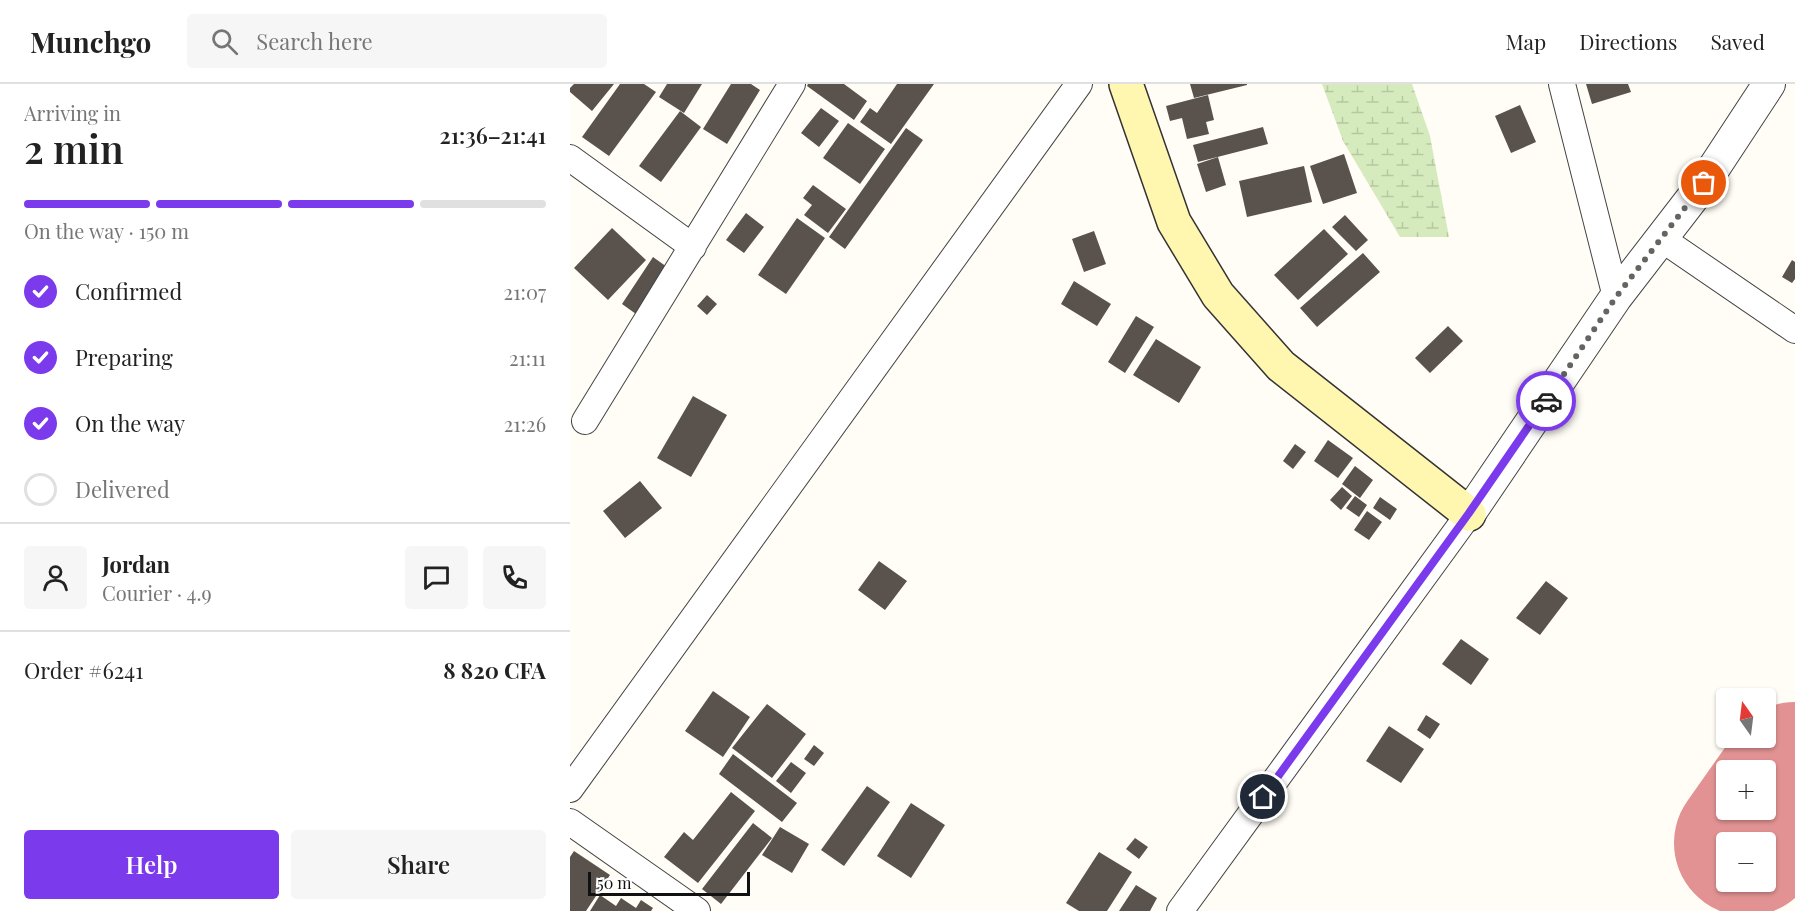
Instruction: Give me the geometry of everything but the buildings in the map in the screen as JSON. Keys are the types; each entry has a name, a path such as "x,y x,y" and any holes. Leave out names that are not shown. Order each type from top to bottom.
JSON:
{"main road":[{"path":"1126,84 1174,222 1218,295 1281,366 1469,513"}],"street":[{"path":"585,421 792,84"},
{"path":"570,789 1079,84"},
{"path":"1562,84 1616,297"},
{"path":"1180,911 1469,513 1616,297 1704,183 1769,84"},
{"path":"570,158 693,247"},
{"path":"1662,239 1795,330"},
{"path":"570,822 697,911"}],"green space":[{"path":"1322,84 1412,84 1430,136 1449,237 1400,237 1343,141"}],"runway":[{"path":"1755,832 1795,775"}],"way so far":[{"path":"1546,401 1616,297 1704,183"}],"route":[{"path":"1263,797 1469,513 1546,401"}]}
